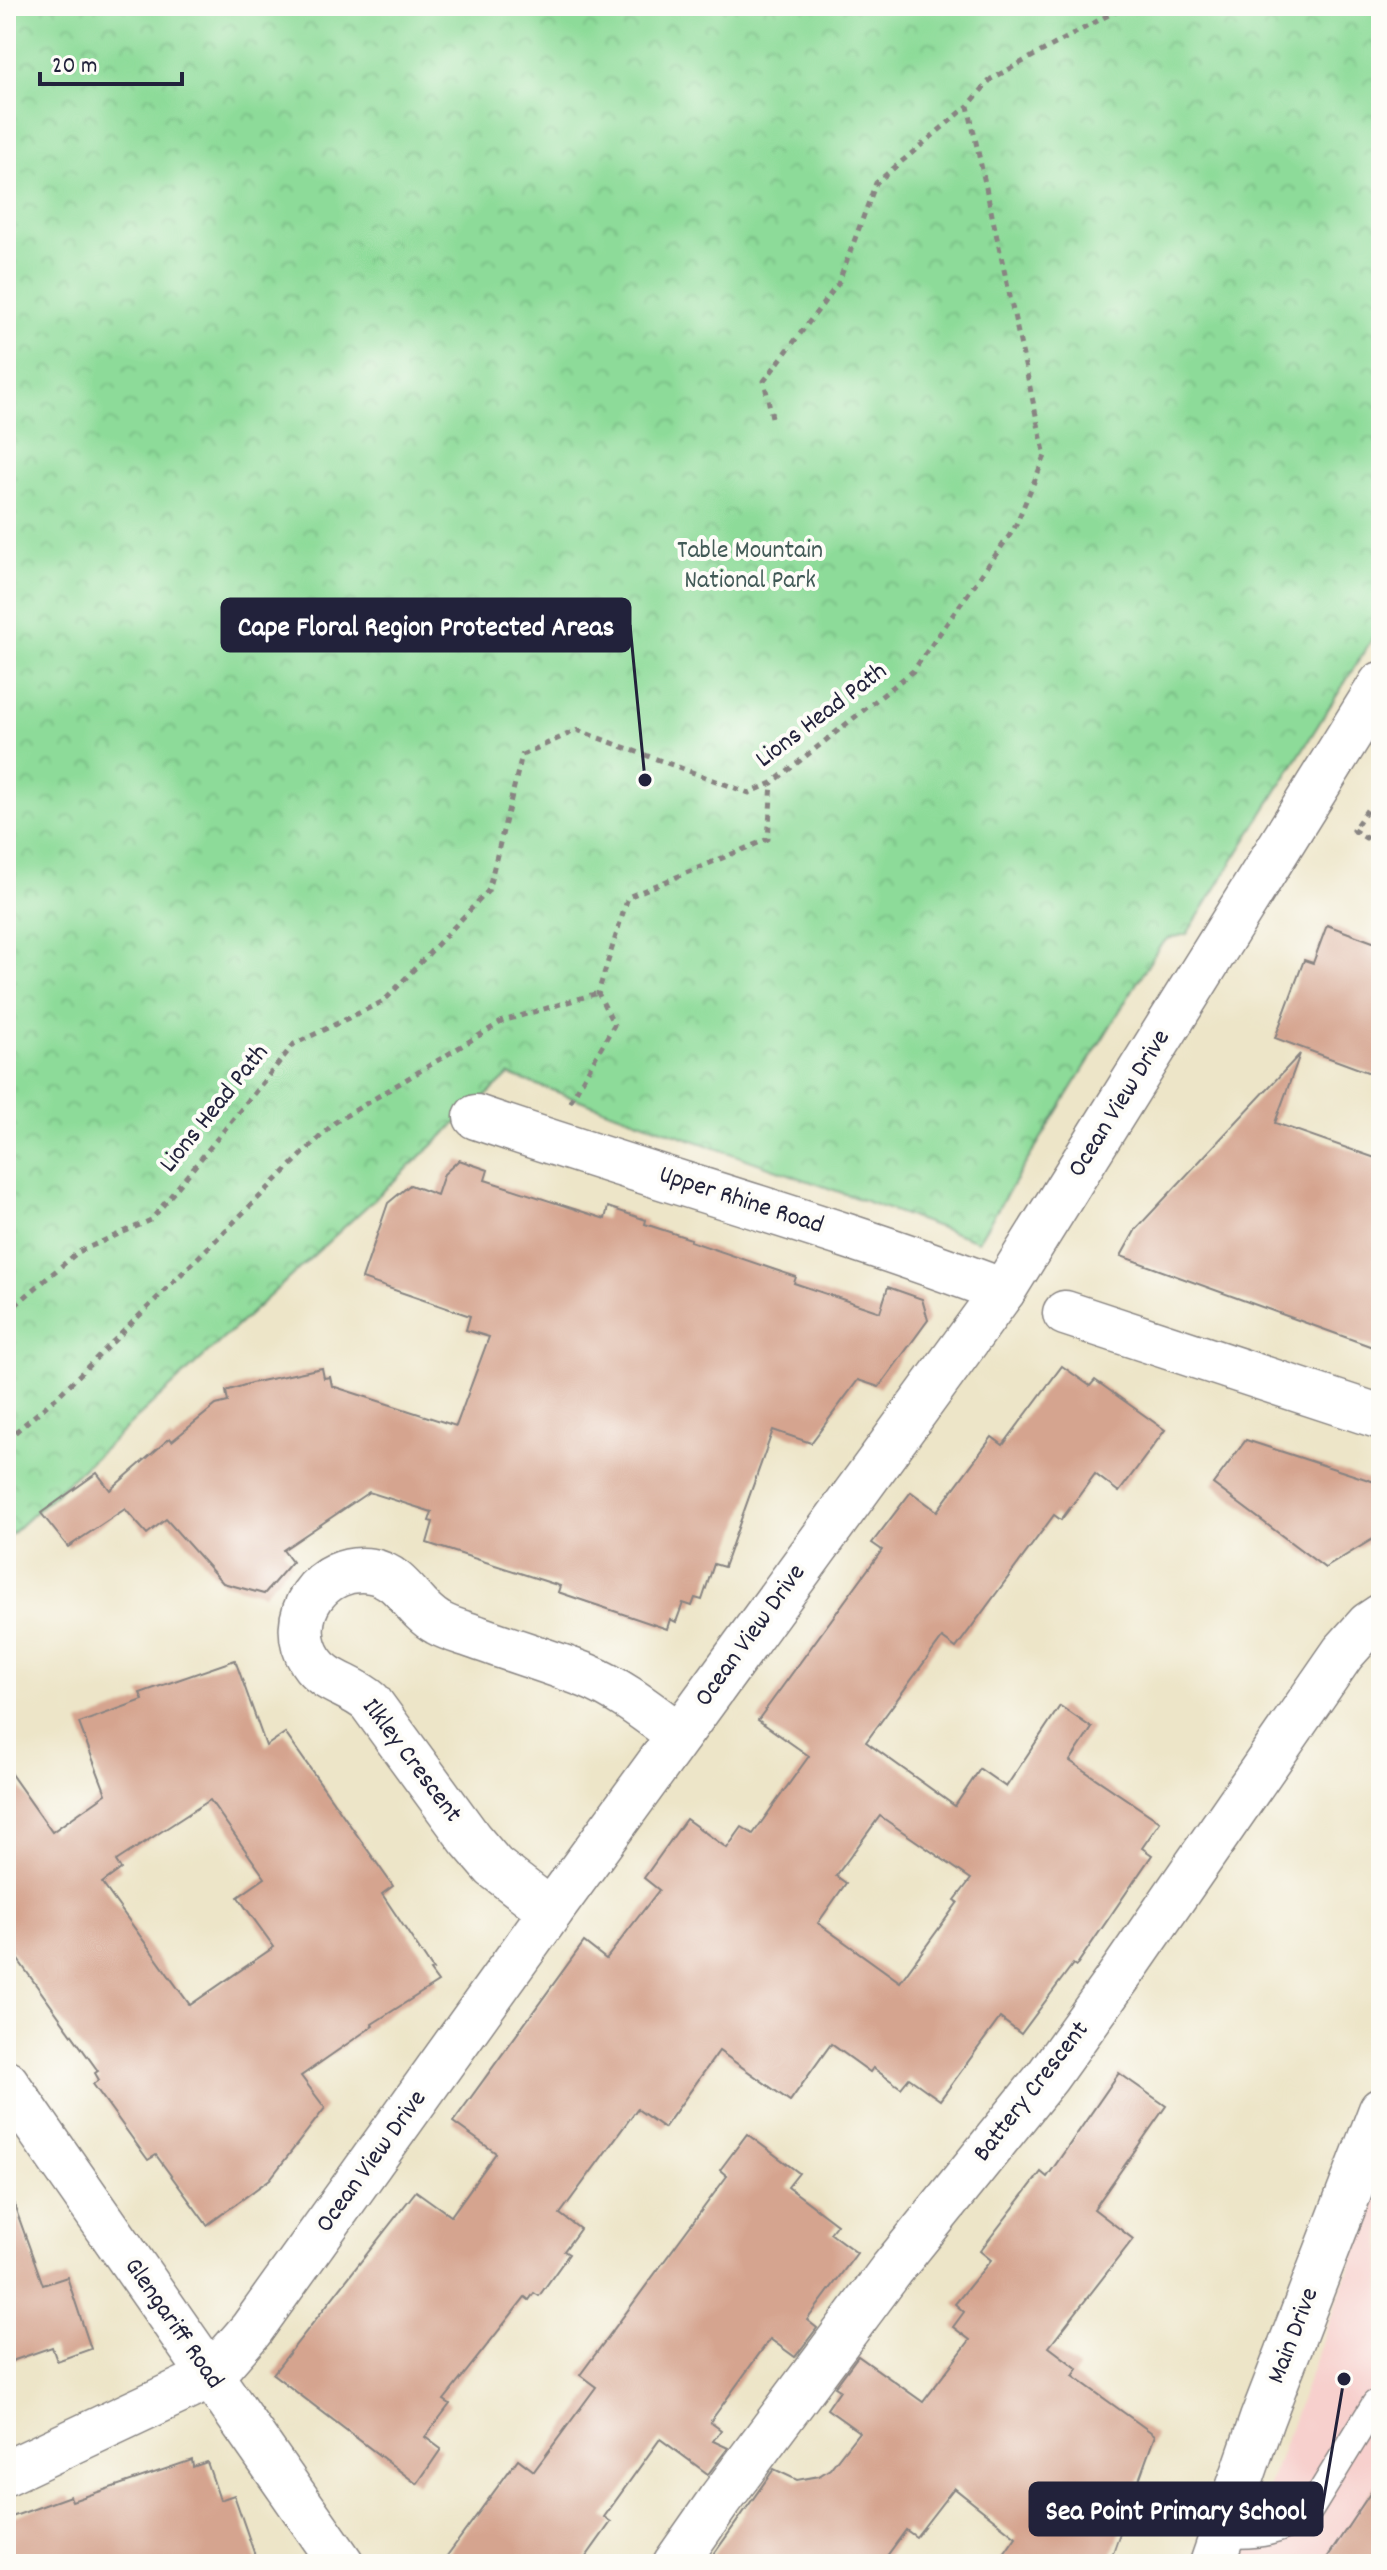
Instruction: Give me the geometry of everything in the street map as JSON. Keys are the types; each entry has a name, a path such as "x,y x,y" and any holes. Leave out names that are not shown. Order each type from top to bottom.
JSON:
{"street":[{"name":"Ocean View Drive","path":"6,2473 210,2377 251,2330 551,1911 1003,1291 1381,684"},
{"name":"Upper Rhine Road","path":"476,1117 752,1203 1003,1291"},
{"path":"1065,1313 1381,1417"},
{"name":"Ilkley Crescent","path":"551,1911 494,1867 370,1702 359,1692 327,1678 312,1663 303,1646 300,1625 306,1604 317,1587 334,1576 354,1569 394,1579 437,1623 607,1685 679,1735"},
{"name":"Battery Crescent","path":"675,2564 892,2269 1047,2077 1343,1653 1369,1624 1381,1616"},
{"name":"Glengariff Road","path":"6,2082 342,2564"},
{"name":"Main Drive","path":"1217,2549 1262,2419 1381,2110"}],"lane":[{"path":"1217,2549 1267,2534 1297,2521 1310,2510 1375,2404"}],"path":[{"path":"772,417 764,381 838,284 876,183 968,106 991,79 1125,6"},
{"name":"Lions Head Path","path":"6,1313 78,1252 151,1220 294,1044 384,1001 488,891 522,755 577,730 749,793 772,783 913,671 1014,529 1045,456 968,106"},
{"path":"547,1141 614,1025 598,993 628,897 768,839 772,783"},
{"path":"1367,810 1353,830 1366,838 1381,812"},
{"path":"6,1440 58,1396 334,1123 503,1021 598,993"}],"shaded area":[{"path":"1381,2182 1381,2564 1240,2564 1376,2195"}],"green space":[{"name":"Table Mountain National Park","path":"6,6 1381,6 1381,625 1187,934 1167,939 1159,947 978,1241 509,1075 6,1539"}],"building":[{"path":"1327,925 1381,945 1381,1077 1275,1038 1304,960 1313,963"},
{"path":"1300,1054 1275,1123 1381,1160 1381,1350 1121,1256 1136,1229"},
{"path":"459,1160 488,1170 485,1180 605,1219 608,1207 646,1220 645,1224 690,1241 796,1277 794,1283 880,1312 888,1287 922,1299 928,1320 879,1387 858,1380 811,1443 773,1430 724,1567 714,1564 702,1600 695,1598 692,1606 683,1603 676,1622 670,1619 667,1629 558,1592 560,1586 427,1543 433,1522 429,1521 432,1512 369,1492 283,1550 292,1562 264,1594 223,1583 166,1519 147,1534 125,1509 68,1547 41,1513 97,1473 110,1490 170,1438 172,1441 216,1405 228,1402 226,1391 251,1383 322,1368 324,1378 330,1377 332,1386 456,1426 489,1337 466,1330 470,1316 362,1279 388,1203 410,1185 437,1195 444,1174"},
{"path":"1062,1366 1090,1386 1095,1380 1165,1430 1119,1492 1095,1474 1061,1520 1054,1515 956,1648 942,1638 866,1742 955,1806 980,1769 1006,1787 1060,1706 1092,1728 1070,1761 1160,1822 1142,1848 1152,1855 1076,1966 1073,1964 1021,2034 1000,2018 940,2100 909,2078 901,2088 873,2068 870,2072 831,2044 790,2101 719,2051 664,2128 637,2109 560,2214 580,2229 564,2251 569,2254 539,2296 534,2293 529,2300 525,2297 444,2400 450,2404 425,2437 441,2449 417,2484 273,2374 416,2191 451,2216 496,2153 453,2122 584,1942 606,1959 659,1890 644,1878 686,1819 727,1848 742,1827 753,1834 809,1756 758,1720 882,1550 872,1543 911,1492 937,1511 992,1437 1003,1445","holes":["880,1816 971,1879 900,1982 818,1923 846,1883 836,1876"]},
{"path":"1246,1440 1381,1484 1381,1534 1325,1568 1213,1484"},
{"path":"235,1660 266,1746 285,1733 393,1886 382,1894 438,1982 372,2024 301,2076 325,2108 270,2179 207,2225 156,2155 148,2160 93,2084 99,2080 95,2073 98,2071 6,1943 6,1767 52,1832 106,1794 79,1723 143,1700 140,1693","holes":["210,1800 265,1878 238,1897 274,1947 190,2005 102,1883 121,1869 116,1861"]},
{"path":"1119,2073 1166,2106 1094,2209 1133,2239 1049,2347 1078,2369 1073,2376 1155,2435 1109,2564 997,2564 1016,2537 954,2488 916,2537 906,2530 881,2564 707,2564 774,2469 797,2480 819,2476 830,2469 859,2432 827,2409 840,2390 835,2387 858,2356 923,2402 970,2340 953,2327 964,2312 955,2304 991,2260 980,2251 1041,2172 1047,2177"},
{"path":"747,2134 799,2173 788,2187 837,2224 830,2233 857,2253 807,2320 817,2328 795,2357 770,2339 710,2422 721,2430 713,2441 728,2448 708,2474 660,2439 604,2517 611,2522 581,2564 441,2564 518,2459 534,2471 596,2387 580,2375 727,2176 720,2170"},
{"path":"11,2196 43,2285 67,2277 91,2349 57,2361 52,2347 6,2363 6,2197"},
{"path":"192,2460 193,2467 207,2462 220,2500 234,2495 258,2564 6,2564 6,2519 70,2496 72,2501"},
{"path":"1381,2477 1381,2545 1369,2564 1323,2564"}],"place":[{"name":"Cape Floral Region Protected Areas","path":"645,780"},
{"name":"Sea Point Primary School","path":"1344,2379"}]}
